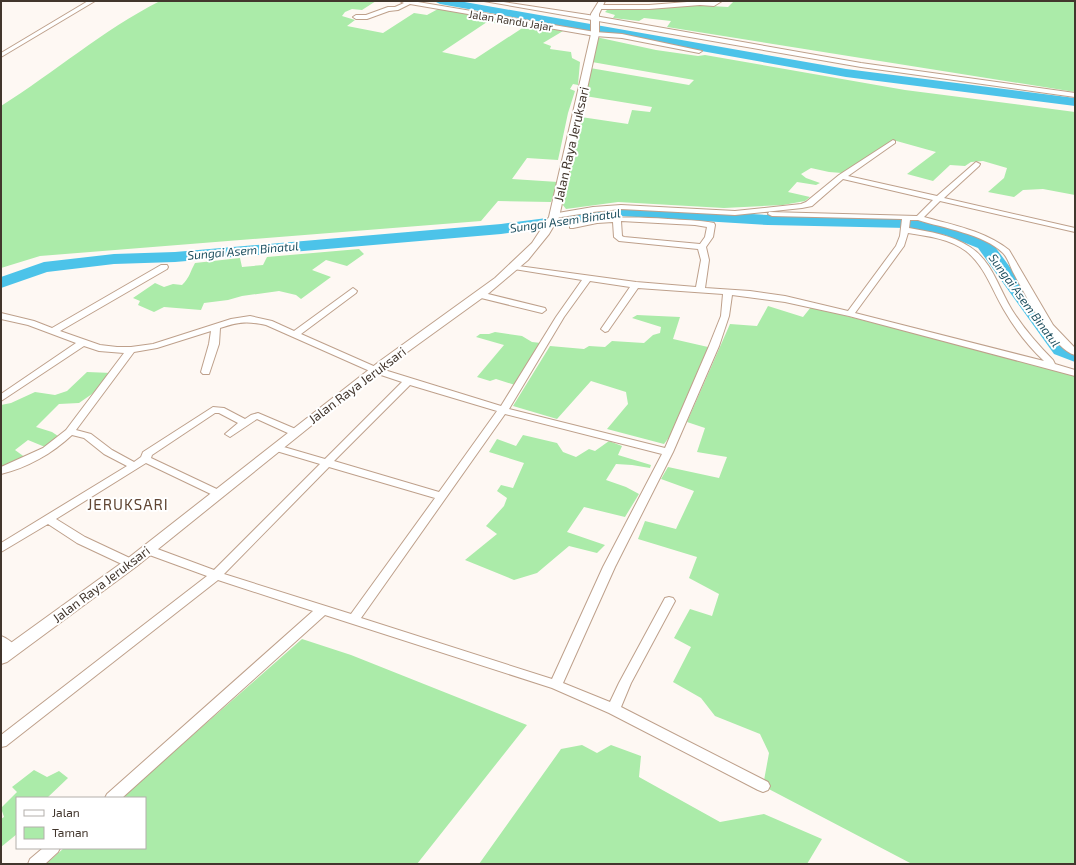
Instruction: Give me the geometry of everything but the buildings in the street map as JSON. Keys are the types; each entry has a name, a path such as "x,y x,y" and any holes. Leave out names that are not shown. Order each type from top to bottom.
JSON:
{"street":[{"path":"1,55 92,1"},
{"path":"487,1 861,65 1075,95"},
{"path":"601,4 649,7 700,3 714,4 719,1"},
{"path":"356,17 367,17 388,9 396,9 406,3"},
{"name":"Jalan Randu Jajar","path":"406,3 594,34 611,34 699,51"},
{"name":"Jalan Raya Jeruksari","path":"1,658 148,550 277,448 294,432 375,370 480,295 514,267 548,230 555,217 594,34 596,19 595,14 601,4"},
{"path":"736,213 807,205 842,177 893,142"},
{"path":"918,218 976,164"},
{"path":"842,177 937,200 1075,230"},
{"path":"555,217 595,209 647,208 689,212 918,218 986,239 1006,252 1048,324 1066,346 1075,352"},
{"path":"850,314 873,280 900,246 906,218"},
{"path":"573,226 597,220 616,219 711,225 711,233 702,247 705,260 700,290"},
{"path":"616,219 617,234 618,237 622,239 702,247"},
{"path":"904,230 947,239 968,249 976,256 1009,310 1037,349 1050,362 1049,365"},
{"path":"53,331 164,267"},
{"path":"514,267 587,279 636,285 728,292 785,299 850,314 1075,373"},
{"path":"354,619 503,410 560,317 587,279"},
{"path":"606,329 615,313 636,285"},
{"path":"294,335 353,291"},
{"path":"556,685 609,567 668,452 714,346 725,316 728,292"},
{"path":"480,295 542,310"},
{"path":"1,316 31,323 82,342 107,349 131,350 154,346 234,321 250,319 269,323 375,370 408,381 503,410 668,452"},
{"path":"206,372 216,336 216,327"},
{"path":"1,398 82,342"},
{"path":"1,471 46,452 59,444 70,432 131,350"},
{"path":"1,742 216,575 408,381"},
{"path":"1,548 146,459 147,454 213,410 221,410 245,423"},
{"path":"230,434 254,417 258,416 294,432"},
{"path":"70,432 87,436 108,452 135,466"},
{"path":"277,448 441,496"},
{"path":"146,459 219,494"},
{"path":"48,519 81,540 130,563"},
{"path":"148,550 216,575 556,685 614,709 764,786"},
{"path":"614,709 625,683 669,601"},
{"path":"113,797 322,610"},
{"path":"1,641 12,650"},
{"path":"35,864 53,849"}],"green space":[{"path":"160,1 376,1 362,10 352,9 345,12 342,16 355,20 347,26 383,33 414,13 427,15 438,9 506,21 501,24 487,22 442,52 475,59 527,25 563,31 543,43 551,46 550,49 571,52 572,58 580,62 578,85 573,84 570,89 575,91 568,113 558,160 527,158 512,179 558,182 551,202 498,201 481,221 40,256 1,268 1,106 99,38 139,12"},
{"path":"734,1 1075,1 1075,92 667,27 671,21 644,18 639,21 613,18 615,15 605,12 609,8 694,5 728,7"},
{"path":"596,37 656,50 698,56 705,55 905,90 1075,112 1075,195 1043,189 1023,190 1014,197 988,192 1004,178 1007,168 983,161 971,162 965,166 950,165 933,181 907,174 936,152 893,140 842,173 811,168 801,174 806,178 820,183 816,185 797,182 788,192 810,197 805,201 783,205 724,208 618,202 566,209 562,204 581,117 628,124 632,110 650,112 652,107 585,96 590,68 689,85 694,80 592,62"},
{"path":"359,249 364,254 347,266 326,260 312,270 331,277 301,299 296,295 279,291 204,303 201,310 164,307 154,312 138,305 140,301 133,298 155,283 164,287 173,284 182,285 195,263 240,258 242,267 263,265 267,257"},
{"path":"768,306 803,317 811,307 1075,376 1075,864 912,864 763,786 769,753 760,734 715,716 701,698 673,682 691,647 674,638 690,609 712,616 719,594 689,578 697,557 638,539 645,521 676,529 694,491 661,479 668,467 719,478 727,457 697,452 705,428 687,422 730,324 757,326"},
{"path":"637,315 680,317 673,339 708,347 670,436 664,444 607,429 628,404 626,392 591,381 557,419 513,406 550,346 584,349 589,346 605,347 612,341 644,343 653,335 660,333 661,327 632,318"},
{"path":"495,332 522,336 532,342 541,343 515,385 496,379 490,381 477,377 504,345 476,337 480,334"},
{"path":"87,372 112,373 92,394 79,403 59,404 36,427 52,432 61,438 45,447 28,440 15,450 26,458 1,469 1,405 11,403 35,392 55,395 67,391"},
{"path":"523,435 557,443 563,452 576,457 589,449 595,451 609,441 622,446 618,455 651,465 650,468 616,464 606,480 626,487 639,494 625,517 584,507 567,532 605,545 597,553 569,546 537,573 514,580 465,560 497,534 486,526 504,506 507,498 497,491 501,485 513,488 524,463 489,452 497,439 516,446"},
{"path":"302,639 351,655 527,725 417,864 46,864 63,849 146,849 146,797 122,797"},
{"path":"582,745 597,753 611,745 641,756 639,777 720,822 764,814 822,839 807,864 479,864 561,749"},
{"path":"34,770 47,777 59,771 68,778 48,797 16,797 16,835 1,847 1,819 4,817 1,808 17,792 12,787"}],"waterway":[{"path":"440,1 846,73 1075,102"},
{"name":"Sungai Asem Binatul","path":"1,283 44,267 114,259 175,257 501,229 578,219 620,211 768,220 907,223 949,231 984,244 1061,350 1075,356"}],"district":[{"name":"JERUKSARI","path":"128,504"}]}
